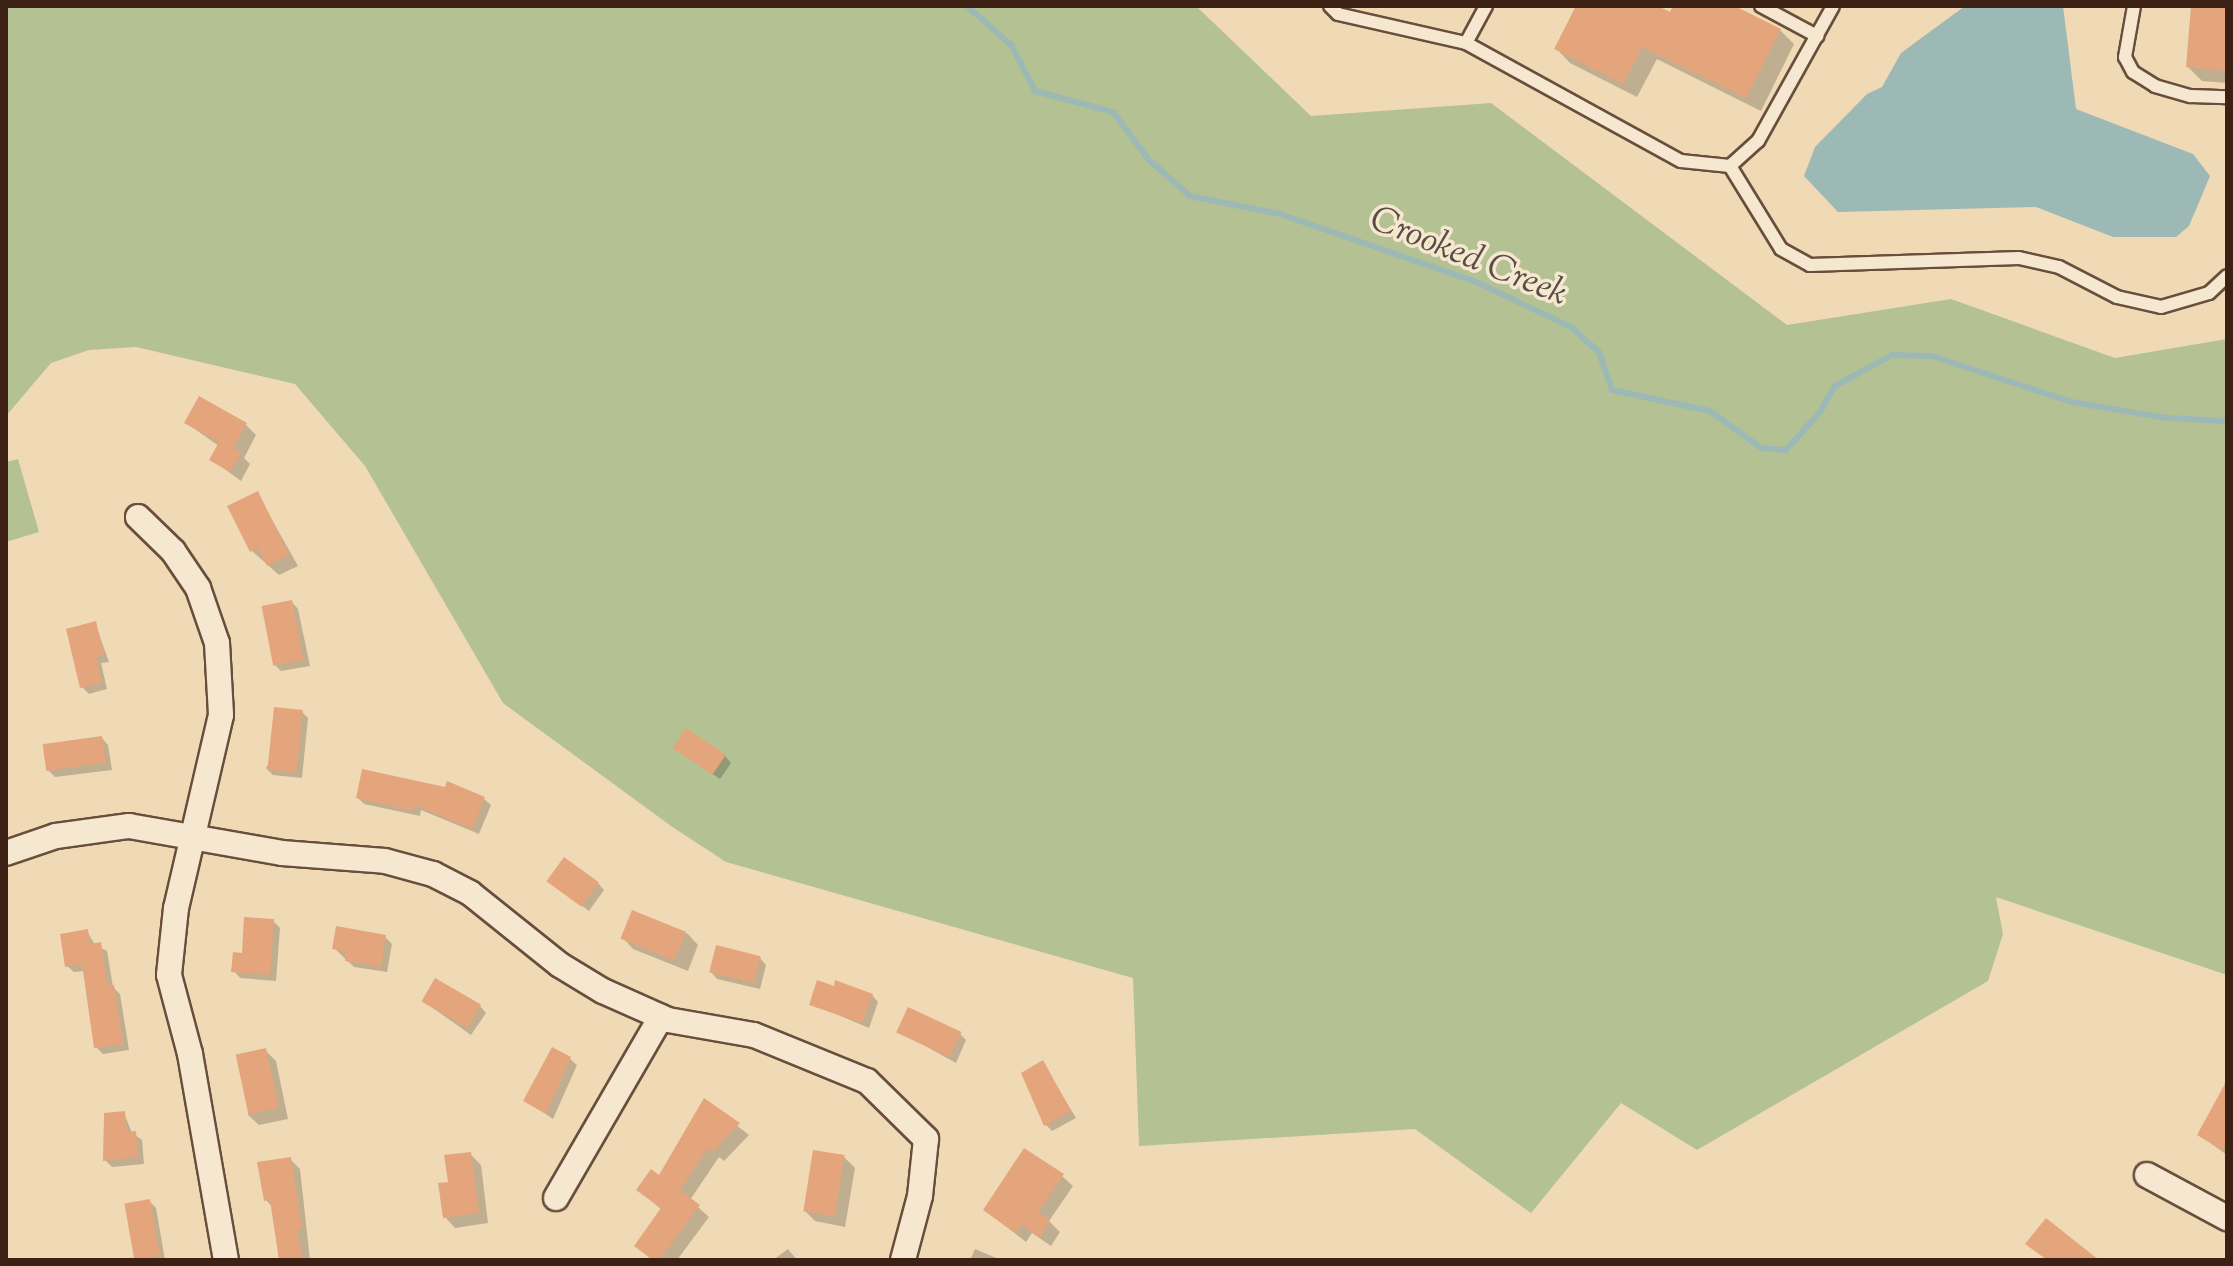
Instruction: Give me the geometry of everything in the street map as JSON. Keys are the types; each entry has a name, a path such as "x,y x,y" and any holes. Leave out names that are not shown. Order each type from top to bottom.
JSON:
{"street":[{"path":"138,517 173,551 198,588 217,643 221,715 191,833 169,975 190,1054 226,1260"},
{"path":"6,853 56,836 129,826 191,833 282,853 385,861 433,874 470,893 560,965 661,1017 754,1035 838,1066 867,1081 926,1139 920,1196 903,1260"},
{"path":"556,1198 661,1017"},
{"path":"2147,1175 2227,1218"}],"lane":[{"path":"1330,6 1338,14 1466,43 1681,161 1730,166 1758,141 1833,6"},
{"path":"1466,43 1486,6"},
{"path":"1761,6 1817,36"},
{"path":"2134,6 2125,57 2133,72 2155,86 2191,96 2227,97"},
{"path":"1730,166 1781,249 1810,265 2019,258 2059,267 2117,297 2161,307 2209,293 2227,276"}],"green space":[{"path":"6,6 1196,6 1311,116 1491,103 1787,325 1951,299 2115,358 2227,339 2227,975 1996,897 2003,934 1988,981 1697,1150 1621,1103 1531,1213 1415,1129 1139,1146 1133,978 726,862 671,826 503,703 365,466 295,384 136,347 89,350 51,363 6,416"},
{"path":"18,459 39,532 6,542 6,462"}],"water":[{"path":"1965,6 2063,6 2076,109 2193,154 2210,176 2189,226 2176,237 2113,237 2036,207 1838,212 1804,176 1815,147 1867,94 1882,87 1901,53"}],"building":[{"path":"1576,6 1658,6 1670,12 1673,6 1735,6 1781,29 1746,98 1642,47 1623,84 1554,49"},
{"path":"2191,6 2227,6 2227,71 2186,67"},
{"path":"199,396 247,423 233,448 241,452 230,472 209,460 219,442 184,423"},
{"path":"258,491 289,555 267,566 258,548 250,552 227,506"},
{"path":"292,600 304,660 273,666 262,606"},
{"path":"96,621 104,656 96,657 102,683 80,688 66,629"},
{"path":"274,707 303,710 296,773 267,770"},
{"path":"686,728 726,755 712,775 673,748"},
{"path":"102,736 106,763 46,771 43,744"},
{"path":"362,769 445,787 447,781 485,797 472,829 415,805 414,811 356,798"},
{"path":"564,857 599,882 581,907 546,881"},
{"path":"632,910 686,932 674,960 620,939"},
{"path":"244,917 274,919 270,975 231,972 233,952 242,953"},
{"path":"336,926 386,935 381,967 345,961 346,952 332,949"},
{"path":"88,929 90,944 101,942 108,986 114,985 123,1044 94,1048 82,964 65,967 60,934"},
{"path":"716,945 761,956 754,983 709,972"},
{"path":"435,978 481,1004 467,1028 422,1001"},
{"path":"817,980 834,986 835,980 873,994 862,1023 809,1005"},
{"path":"908,1007 961,1032 950,1057 896,1032"},
{"path":"552,1047 571,1057 546,1114 523,1101"},
{"path":"266,1048 279,1108 248,1114 236,1054"},
{"path":"1043,1060 1071,1111 1044,1126 1021,1073"},
{"path":"2227,1080 2227,1141 2222,1150 2197,1135"},
{"path":"704,1098 740,1123 713,1152 708,1148 680,1190 700,1205 659,1260 653,1260 634,1246 661,1208 636,1190 651,1169 659,1175"},
{"path":"125,1111 127,1132 136,1131 138,1157 103,1161 104,1113"},
{"path":"1024,1148 1064,1174 1038,1212 1050,1220 1040,1238 1021,1224 1015,1233 983,1210"},
{"path":"813,1150 845,1155 835,1216 803,1211"},
{"path":"471,1152 479,1213 443,1218 438,1183 448,1182 444,1155"},
{"path":"291,1157 302,1228 297,1229 303,1260 279,1260 270,1200 264,1201 257,1162"},
{"path":"150,1199 160,1255 134,1260 124,1204"},
{"path":"2046,1218 2099,1260 2047,1260 2025,1244"}],"waterway":[{"name":"Crooked Creek","path":"967,6 1012,46 1035,91 1113,112 1148,159 1190,196 1280,214 1474,281 1571,327 1599,352 1612,390 1710,411 1761,448 1786,450 1820,412 1835,386 1892,355 1932,356 2072,402 2167,418 2227,421"}]}
